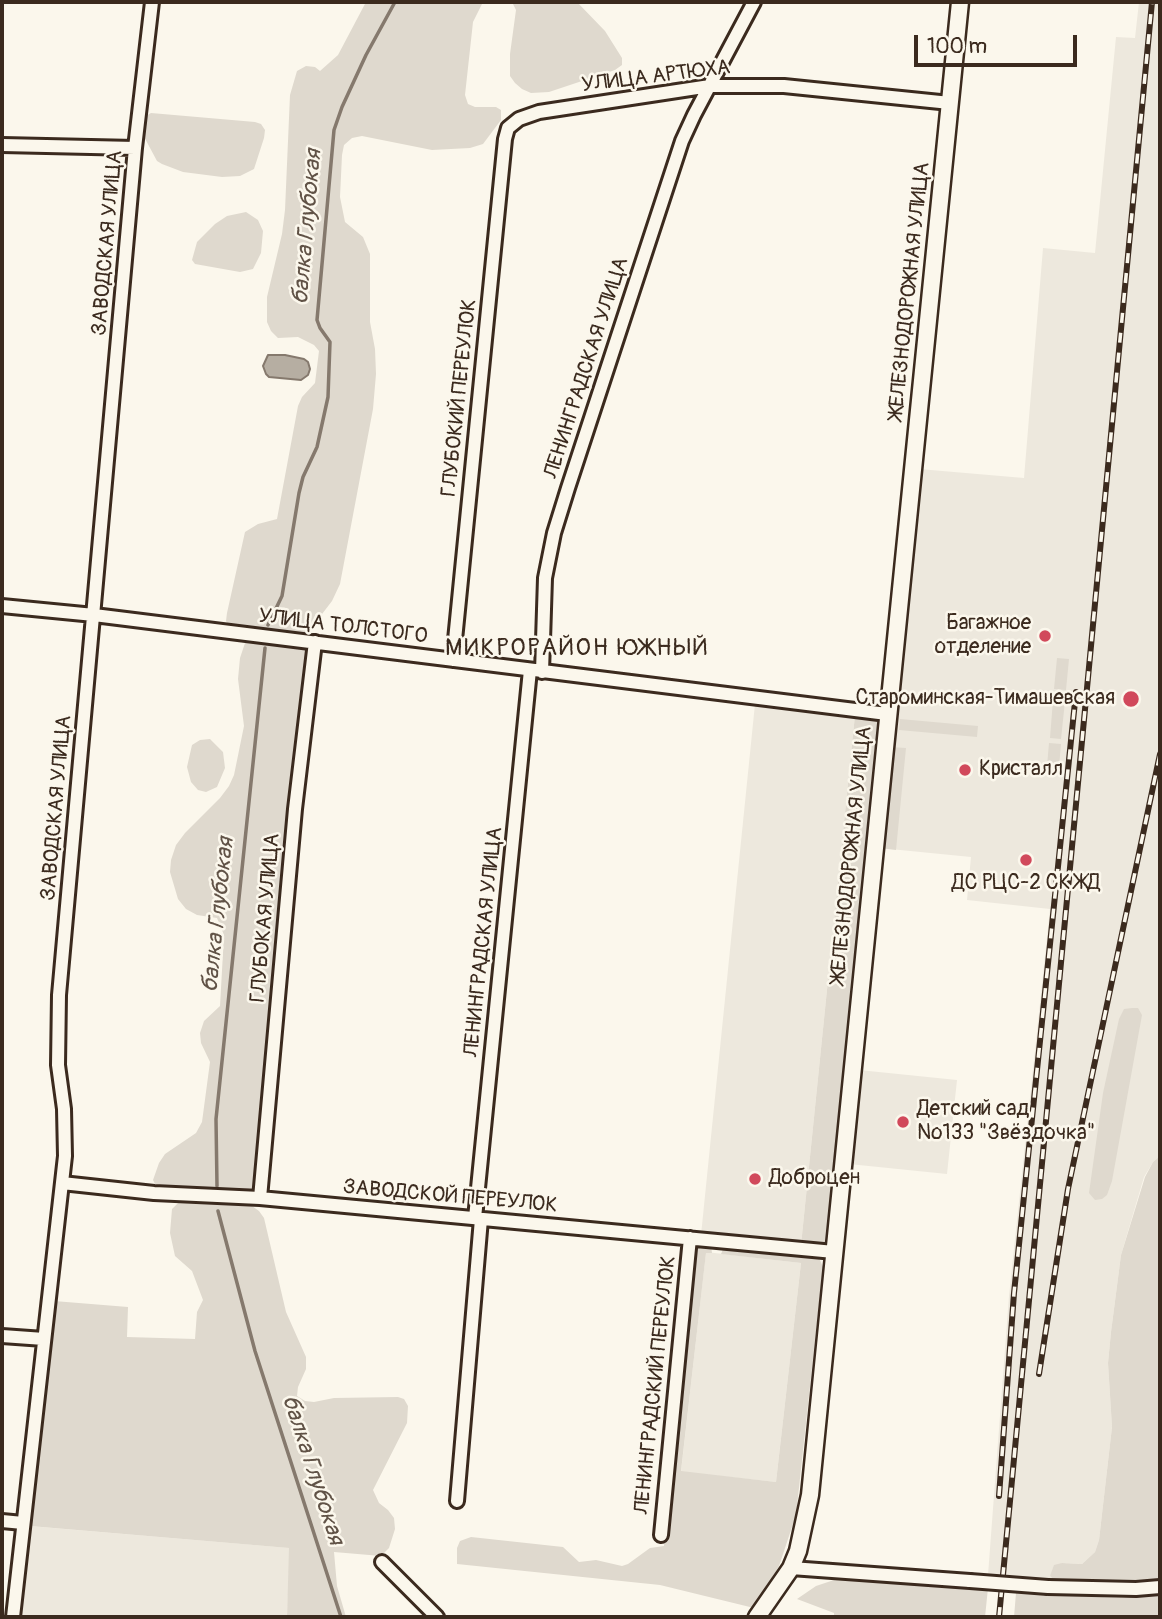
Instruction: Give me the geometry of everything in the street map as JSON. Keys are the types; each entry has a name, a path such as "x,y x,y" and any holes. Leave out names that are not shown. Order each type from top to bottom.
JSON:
{"main road":[{"name":"ЖЕЛЕЗНОДОРОЖНАЯ УЛИЦА","path":"757,1617 791,1568 798,1551 810,1495 960,2"}],"street":[{"name":"ЗАВОДСКАЯ УЛИЦА","path":"13,1617 62,1183 65,1129 58,1065 59,995 135,149 152,2"},
{"name":"ЛЕНИНГРАДСКАЯ УЛИЦА","path":"457,1501 478,1219 545,578 554,533 666,185 694,115 754,2"},
{"name":"УЛИЦА АРТЮХА","path":"505,139 512,124 540,112 710,86 785,86 950,103"},
{"name":"ГЛУБОКИЙ ПЕРЕУЛОК","path":"453,660 505,139"},
{"path":"2,145 135,149"},
{"name":"УЛИЦА ТОЛСТОГО","path":"2,606 94,615 887,714"},
{"name":"ГЛУБОКАЯ УЛИЦА","path":"260,1198 295,809 315,642"},
{"name":"ЗАВОДСКОЙ ПЕРЕУЛОК","path":"62,1183 154,1193 260,1198 834,1252"},
{"name":"ЛЕНИНГРАДСКИЙ ПЕРЕУЛОК","path":"661,1535 690,1238"},
{"path":"2,1336 44,1339"},
{"path":"2,1521 23,1523"},
{"path":"382,1562 437,1617"},
{"path":"791,1568 1048,1587 1160,1587"}],"shaded area":[{"path":"366,2 483,2 473,22 465,95 468,104 475,107 496,107 501,110 501,120 483,144 470,148 432,150 362,136 352,138 344,145 340,197 345,222 363,237 370,254 370,322 376,374 373,409 340,584 332,601 306,635 228,625 227,613 245,532 258,524 277,519 298,406 302,397 315,383 319,351 314,345 298,337 278,338 267,322 267,297 285,210 290,95 297,71 306,66 320,71 338,55"},
{"path":"512,2 577,2 605,31 622,58 622,65 615,70 549,92 531,93 522,89 510,76 516,10"},
{"path":"1139,2 1160,2 1160,1156 1144,1177 1121,1255 1108,1363 1112,1427 1099,1540 1095,1552 1082,1564 1062,1563 1050,1576 1054,1580 988,1575 1009,1296 1050,909 967,900 971,857 880,848 919,469 1024,478 1043,248 1095,253 1116,37 1135,38"},
{"path":"151,113 261,124 265,130 264,138 254,169 240,176 222,177 183,172 162,164 157,161 142,133 144,117"},
{"path":"246,212 258,220 263,231 261,253 253,269 240,272 195,264 192,260 197,242 227,216"},
{"path":"268,355 304,359 310,369 308,375 301,380 269,377 263,366"},
{"path":"246,640 308,648 256,1191 162,1188 153,1180 159,1163 165,1154 196,1133 202,1122 210,1062 201,1043 200,1033 204,1021 220,1006 224,935 217,918 197,915 186,909 178,899 170,872 171,860 176,845 220,798 234,775 244,726 238,679 240,658"},
{"path":"1057,658 1069,659 1066,690 1054,689"},
{"path":"1053,700 1065,701 1061,739 1050,738"},
{"path":"755,704 855,715 801,1245 701,1235"},
{"path":"855,715 878,717 826,1241 822,1245 801,1245"},
{"path":"900,719 978,726 977,737 899,730"},
{"path":"210,739 223,752 225,768 217,787 206,792 198,790 191,782 187,767 192,745 200,740"},
{"path":"1049,743 1061,744 1059,767 1047,766"},
{"path":"890,747 906,748 896,850 880,848"},
{"path":"1138,1008 1142,1015 1112,1181 1107,1195 1095,1200 1089,1193 1103,1093 1119,1019 1124,1009"},
{"name":"Детский сад №133 \"Звёздочка\"","path":"859,1070 957,1080 947,1174 849,1164"},
{"path":"1160,1156 1160,1581 1147,1584 1054,1580 1050,1576 1054,1565 1082,1564 1095,1552 1099,1540 1112,1427 1108,1363 1121,1255 1145,1177 1153,1162"},
{"path":"179,1202 252,1206 264,1218 286,1312 306,1357 306,1369 297,1396 314,1402 334,1398 398,1397 404,1399 408,1406 407,1423 373,1490 379,1503 394,1518 395,1529 389,1548 381,1556 334,1552 337,1586 346,1617 287,1617 289,1548 30,1526 54,1301 128,1307 127,1337 195,1339 197,1312 203,1300 192,1271 175,1256 170,1233 172,1209"},
{"path":"699,1245 711,1245 712,1253 706,1253 681,1471 776,1482 801,1263 721,1254 724,1247 811,1255 820,1260 823,1267 796,1515 779,1566 754,1608 660,1585 457,1564 460,1541 471,1537 563,1547 579,1562 596,1560 622,1566 650,1548 664,1546 693,1251"},
{"path":"706,1252 801,1263 776,1482 681,1472"},
{"path":"29,1526 290,1548 287,1617 19,1617"},
{"path":"840,1578 988,1588 985,1617 834,1617 834,1613 797,1599 816,1586"},
{"path":"1016,1593 1123,1598 1160,1594 1160,1617 1014,1617"}],"waterway":[{"name":"балка Глубокая","path":"268,625 282,596 299,493 303,477 317,447 328,397 330,342 317,320 334,130 366,55 395,2"},
{"name":"балка Глубокая","path":"217,1186 216,1119 265,648"},
{"name":"балка Глубокая","path":"218,1211 255,1351 341,1617"}],"railway":[{"path":"999,1617 1152,2"},
{"path":"999,1496 1014,1293 1076,692"},
{"path":"1039,1374 1068,1189 1160,754"}],"place":[{"name":"Багажное отделение","path":"1045,636"},
{"name":"Староминская-Тимашевская","path":"1131,699"},
{"name":"Кристалл","path":"965,770"},
{"name":"ДС РЦС-2 СК ЖД","path":"1026,860"},
{"name":"Детский сад №133 \"Звёздочка\"","path":"903,1122"},
{"name":"Доброцен","path":"755,1179"}],"district":[{"name":"МИКРОРАЙОН ЮЖНЫЙ","path":"577,649"}]}
